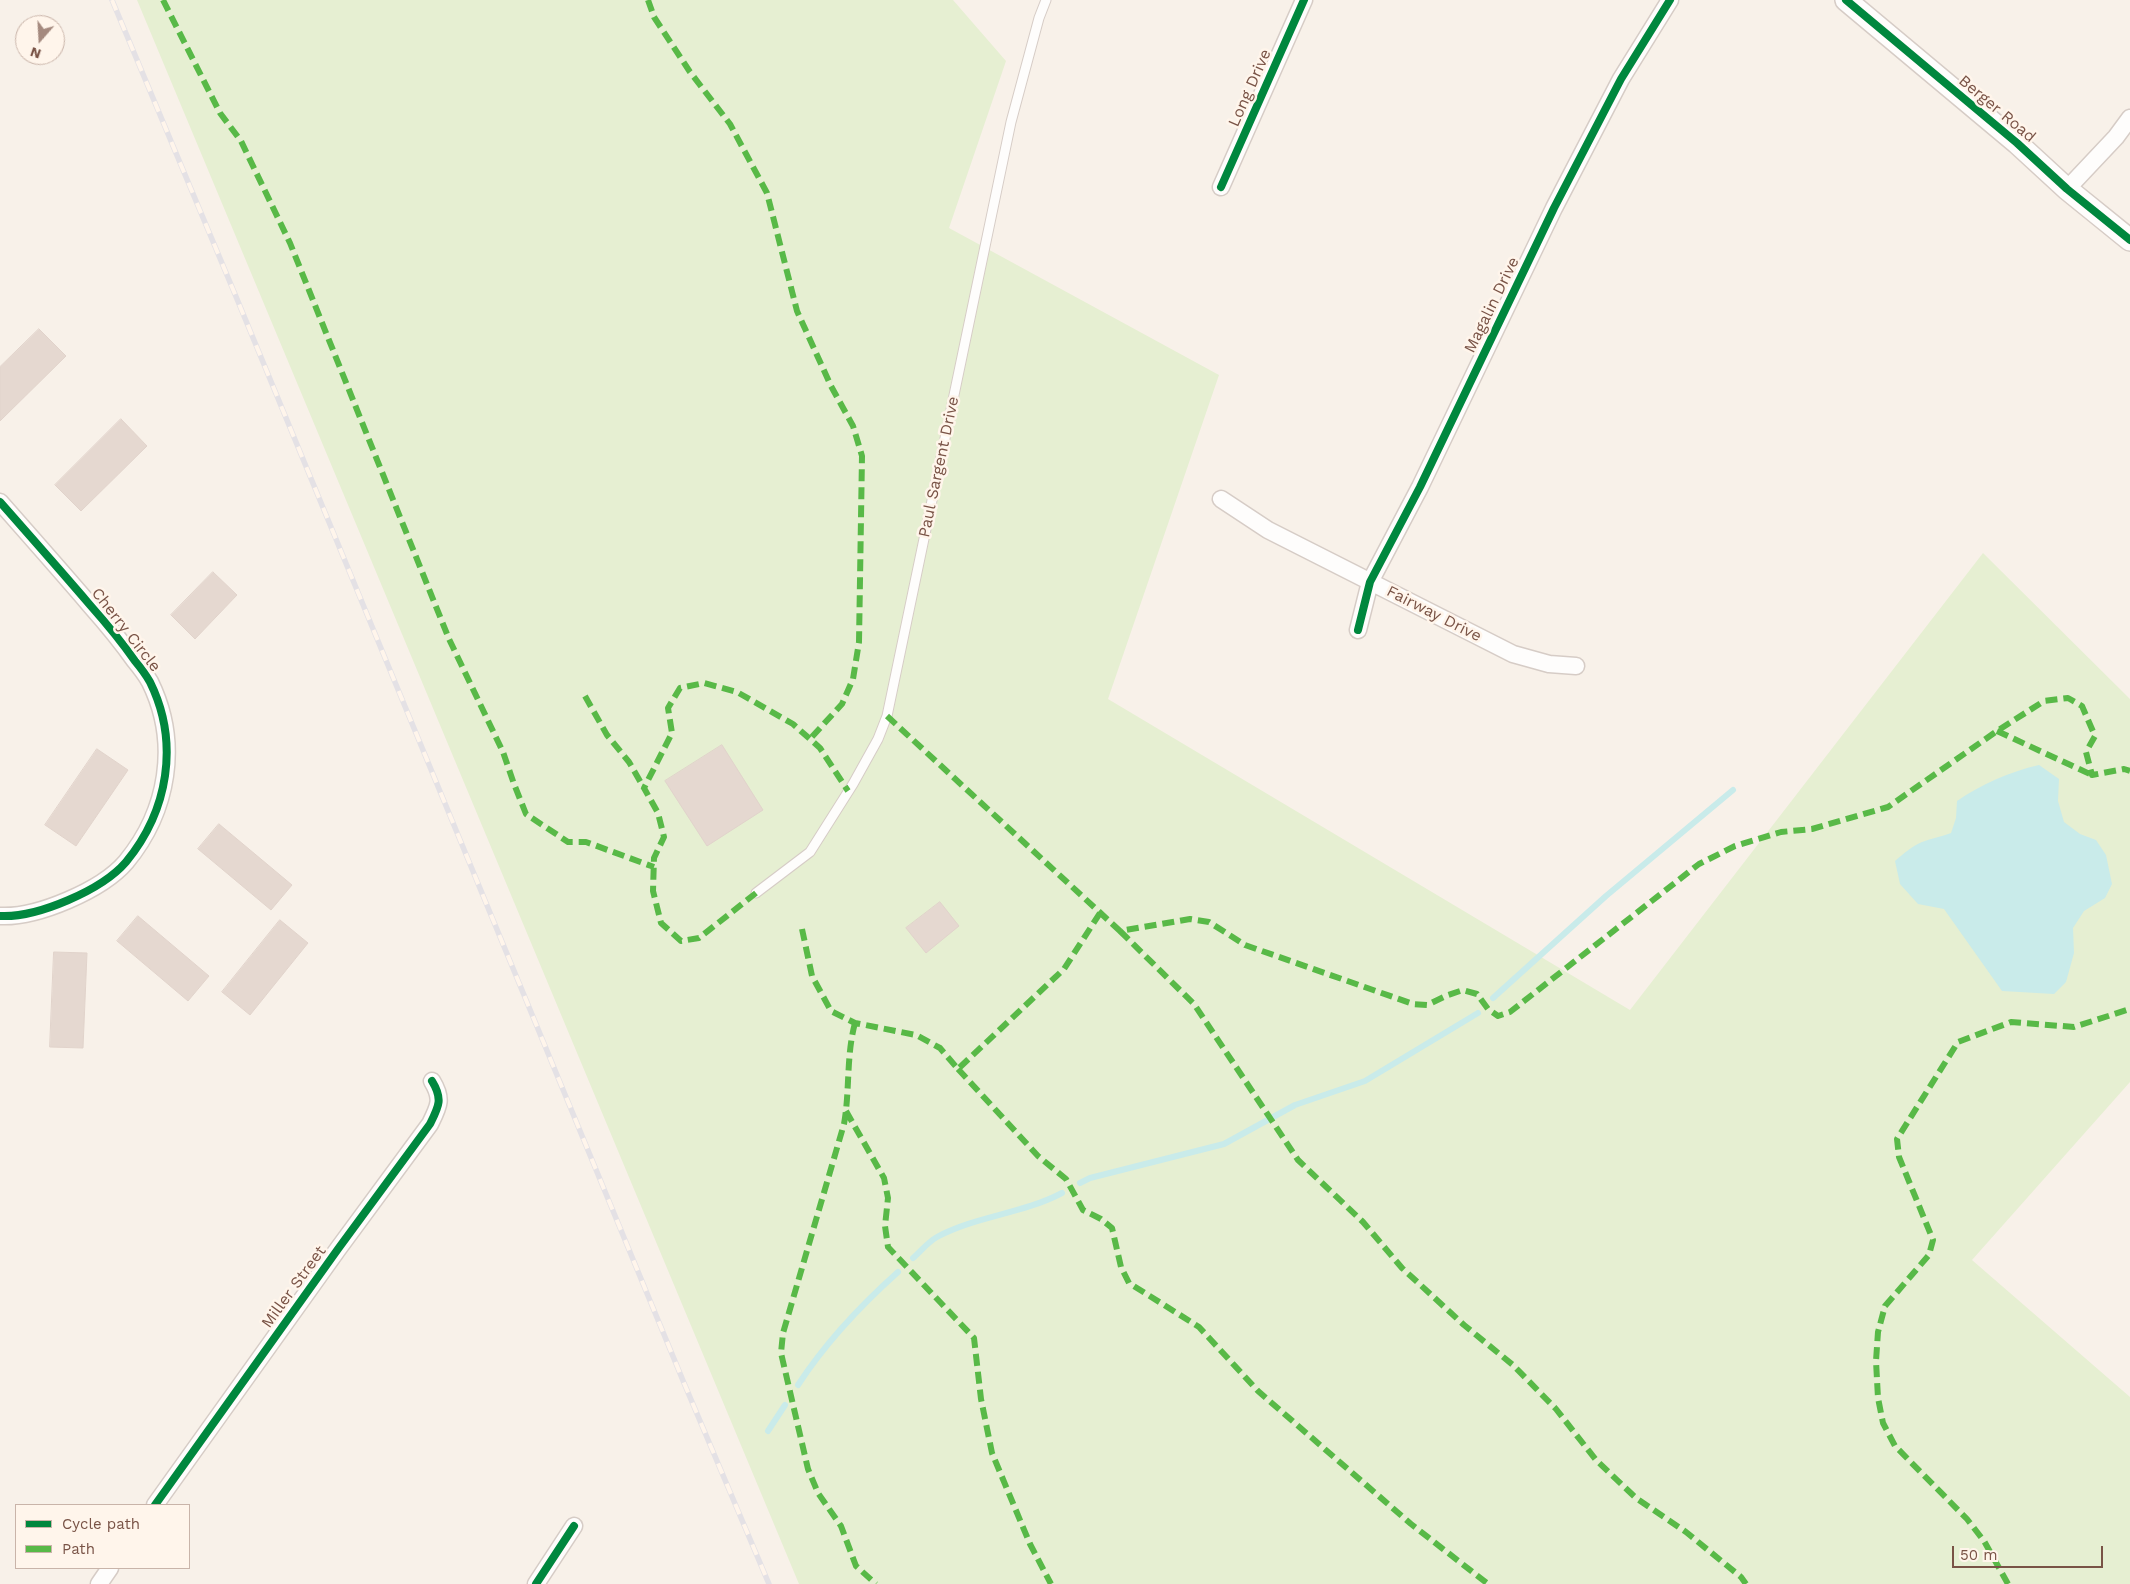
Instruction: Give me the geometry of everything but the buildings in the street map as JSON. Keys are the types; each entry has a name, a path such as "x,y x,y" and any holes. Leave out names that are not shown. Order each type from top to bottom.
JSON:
{"street":[{"name":"Long Drive","path":"1220,187 1304,0"},
{"name":"Magalin Drive","path":"1358,630 1370,582 1420,487 1554,208 1621,79 1670,0"},
{"name":"Berger Road","path":"1846,0 2017,143 2067,190 2130,240"},
{"path":"2067,190 2116,137 2130,118"},
{"name":"Fairway Drive","path":"1221,499 1268,530 1513,654 1549,664 1576,666"},
{"name":"Cherry Circle","path":"0,502 116,634 150,681 160,708 166,736 166,764 162,793 153,821 138,847 118,871 95,888 70,900 25,913 0,916"},
{"name":"Miller Street","path":"156,1504 430,1124 439,1107 439,1093 432,1081"},
{"path":"536,1584 574,1526"},
{"path":"99,1584 109,1569"}],"lane":[{"name":"Paul Sargent Drive","path":"756,893 810,852 853,784 878,739 887,716 1011,122 1039,18 1046,0"}],"green space":[{"path":"137,0 953,0 1006,61 949,228 1219,375 1108,699 1630,1010 1983,553 2130,699 2130,1082 1972,1260 2130,1397 2130,1584 799,1584"}],"water":[{"path":"2039,765 2059,779 2058,801 2064,822 2080,834 2096,840 2106,855 2112,884 2105,898 2084,911 2073,928 2074,953 2066,982 2054,994 2002,991 1944,909 1918,904 1900,884 1895,861 1918,844 1951,833 1956,818 1957,801 1996,779"}],"waterway":[{"path":"1493,998 1606,896 1733,790"},
{"path":"1080,1183 1090,1178 1224,1144 1295,1105 1365,1081 1478,1013"},
{"path":"913,1258 934,1239 952,1230 983,1219 1031,1206 1062,1193"},
{"path":"798,1385 844,1325 898,1272"},
{"path":"768,1431 785,1405"}],"railway":[{"path":"112,0 684,1383 769,1584"}],"marked path":[{"path":"163,0 220,113 241,141 290,243 449,639 503,752 526,814 568,842 586,842 654,867"},
{"path":"648,0 654,17 690,72 730,124 767,193 797,311 831,386 853,426 862,456 859,642 853,679 842,704 810,739"},
{"path":"756,893 699,938 681,941 661,923 653,891 654,858 664,837 658,813 644,788 672,733 668,708 680,688 704,683 737,692 793,724 820,748 848,791"},
{"path":"585,696 607,735 629,762 644,788"},
{"path":"887,716 1120,931 1190,919 1209,922 1245,945 1413,1004 1427,1005 1463,990 1477,994 1488,1009 1498,1016 1510,1012 1699,864 1735,846 1781,832 1812,829 1888,807 1997,731 2044,701 2068,698 2082,706 2095,736 2086,752 2092,775 2124,769 2130,771"},
{"path":"1997,731 2092,775"},
{"path":"802,929 812,976 831,1011 855,1023 916,1035 940,1048 958,1069 1064,969 1100,913"},
{"path":"1120,931 1194,1004 1298,1160 1363,1222 1402,1268 1464,1325 1513,1365 1556,1409 1596,1460 1636,1498 1686,1532 1741,1577 1746,1584"},
{"path":"2008,1584 1984,1541 1967,1519 1895,1446 1883,1423 1878,1398 1876,1361 1878,1332 1885,1306 1929,1255 1933,1240 1899,1157 1897,1139 1958,1042 2011,1022 2074,1027 2130,1009"},
{"path":"855,1023 850,1048 844,1124 783,1333 781,1353 808,1469 818,1493 841,1526 856,1566 876,1584"},
{"path":"958,1069 1038,1156 1066,1179 1083,1210 1101,1219 1112,1228 1121,1267 1129,1283 1199,1327 1258,1391 1411,1524 1488,1584"},
{"path":"846,1111 884,1178 888,1198 885,1226 888,1247 974,1338 981,1399 992,1453 1030,1544 1051,1584"}],"cycle path":[{"path":"1221,187 1304,0"},
{"path":"1358,630 1370,582 1420,487 1554,208 1621,79 1670,0"},
{"path":"1846,0 2017,143 2067,189 2130,240"},
{"path":"0,502 108,625 147,677 159,705 165,729 167,752 165,776 160,799 152,821 126,862 101,883 68,900 32,912 0,916"},
{"path":"156,1504 430,1124 436,1112 439,1098 432,1081"},
{"path":"536,1584 574,1526"}]}
